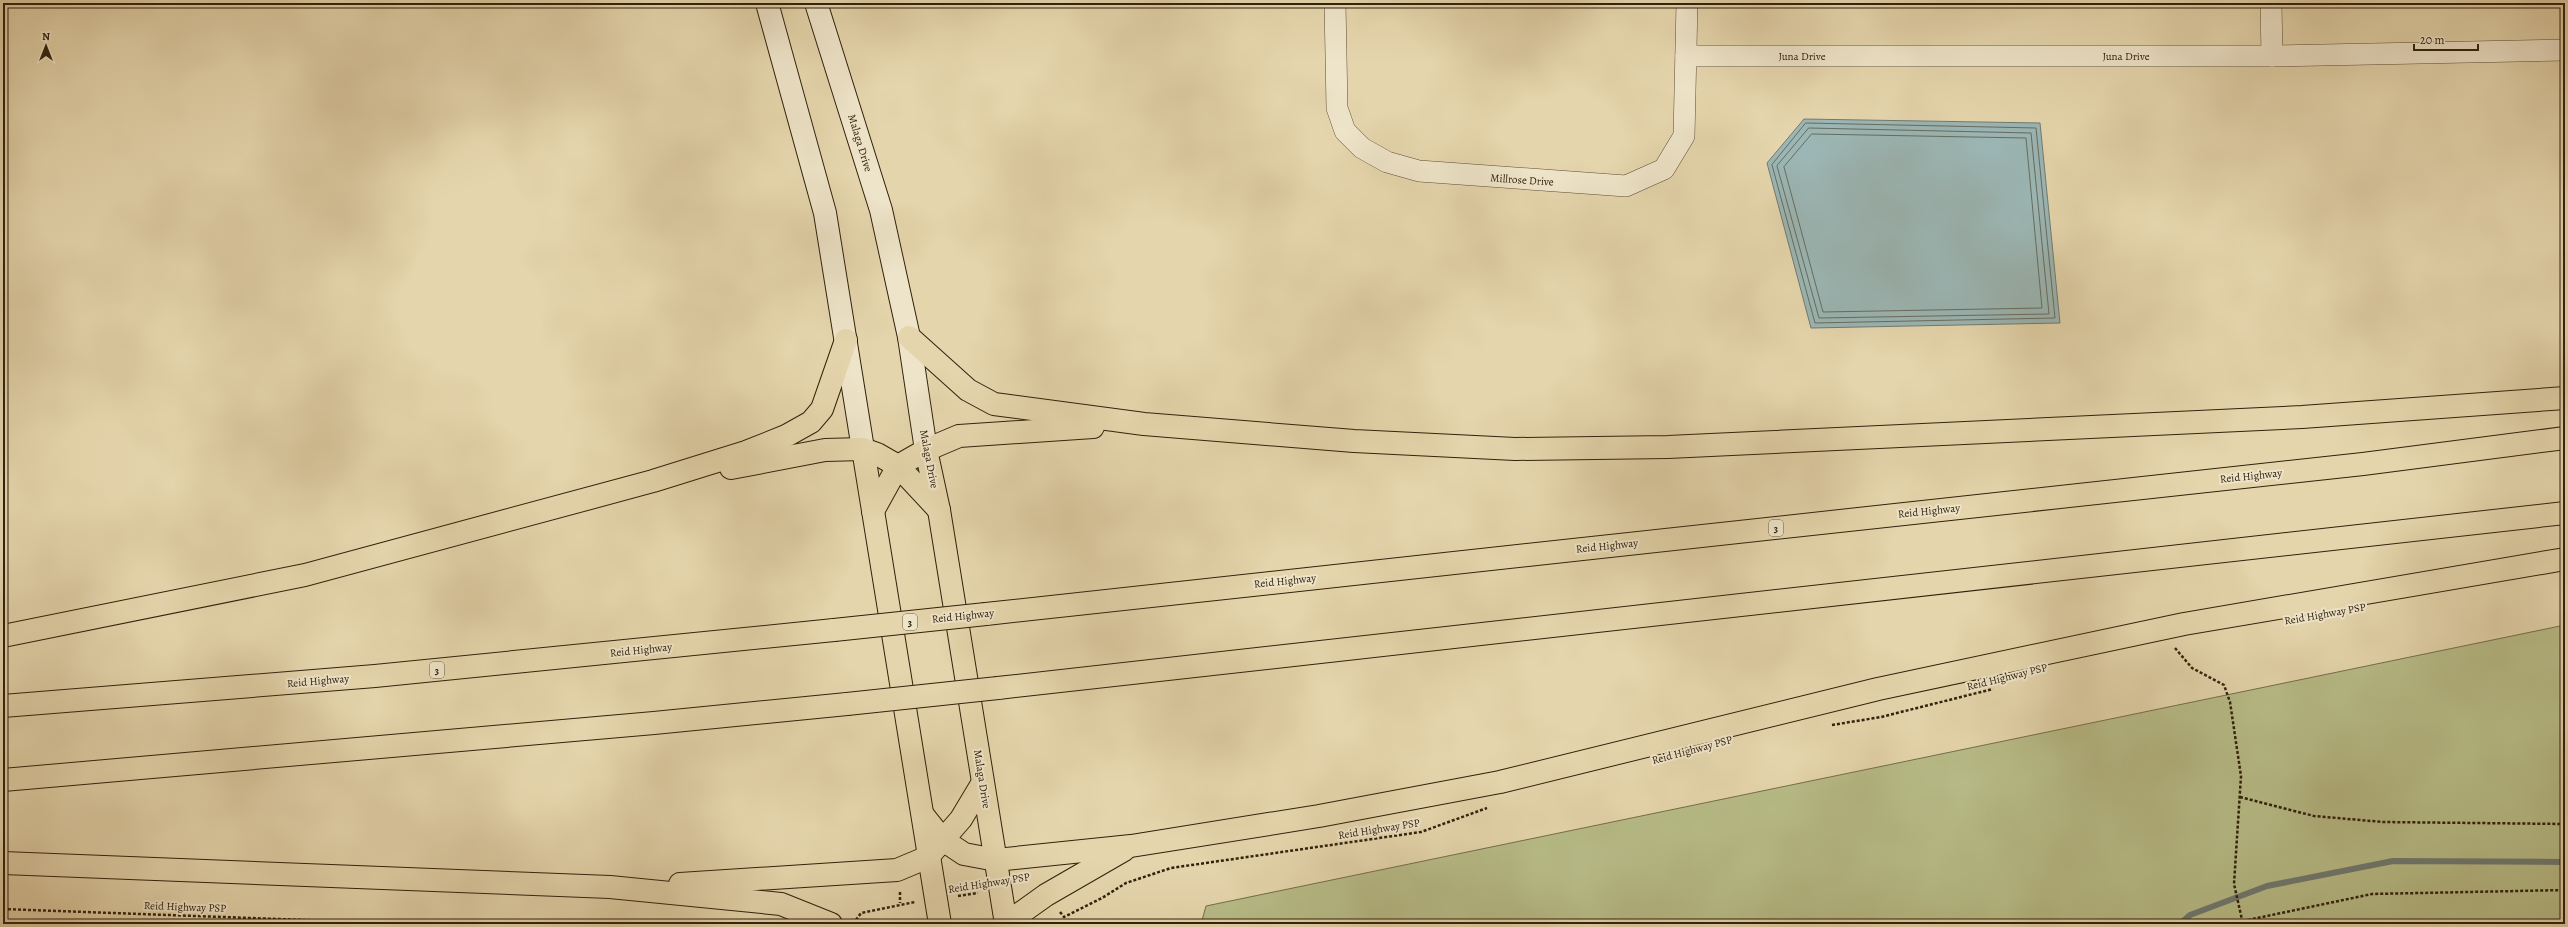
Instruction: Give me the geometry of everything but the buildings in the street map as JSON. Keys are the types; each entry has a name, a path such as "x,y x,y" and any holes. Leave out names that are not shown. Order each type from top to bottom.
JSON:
{"main road":[{"path":"767,3 825,213 923,815 934,900 940,924"},
{"name":"Malaga Drive","path":"816,3 881,210 910,336 926,450 939,510 982,784 1006,924"},
{"path":"910,336 968,390 994,404 1144,424 1354,441 1515,449 1668,447 2302,417 2565,398"},
{"path":"3,636 305,575 653,481 746,452 786,436 811,422 822,409 846,340"},
{"path":"874,510 898,466 926,450 959,436 1144,424"},
{"name":"Reid Highway","path":"3,706 375,676 834,630 2363,464 2565,438"},
{"path":"653,481 825,450 863,449 877,454 898,466 939,510"},
{"path":"3,780 654,723 847,704 2565,513"},
{"path":"923,815 943,840 964,854 996,860 1130,846 1320,816 1500,782 1878,689 2184,624 2565,559"},
{"path":"610,888 897,870 928,857 961,820 982,784"},
{"path":"1014,924 1018,915 1046,895 1130,846"},
{"path":"3,863 610,888 781,904 831,924"}],"street":[{"name":"Millrose Drive","path":"1335,3 1337,108 1346,131 1362,148 1387,162 1419,171 1626,186 1664,169 1684,136 1687,3"},
{"path":"2271,3 2272,56"},
{"name":"Juna Drive","path":"1686,56 2272,56 2565,50"}],"path":[{"path":"2168,650 2183,647"},
{"path":"2176,648 2192,668 2224,685 2230,702 2241,776 2234,884 2243,923 2372,894 2565,890"},
{"name":"Reid Highway PSP","path":"1826,726 1881,717 1996,688"},
{"path":"2240,798 2314,816 2383,822 2565,824"},
{"name":"Reid Highway PSP","path":"1046,895 1064,916 1102,898 1126,883 1171,868 1421,832 1491,807"},
{"name":"Reid Highway PSP","path":"853,924 861,913 900,903 934,900 1000,889"},
{"name":"Reid Highway PSP","path":"3,909 415,924"}],"green space":[{"path":"2565,625 2565,924 1201,924 1206,906"},
{"path":"3,921 51,924 3,924"}],"water":[{"path":"1804,119 2040,123 2060,323 1811,328 1767,163"}],"waterway":[{"path":"2180,924 2190,915 2267,886 2393,861 2565,862"}]}
